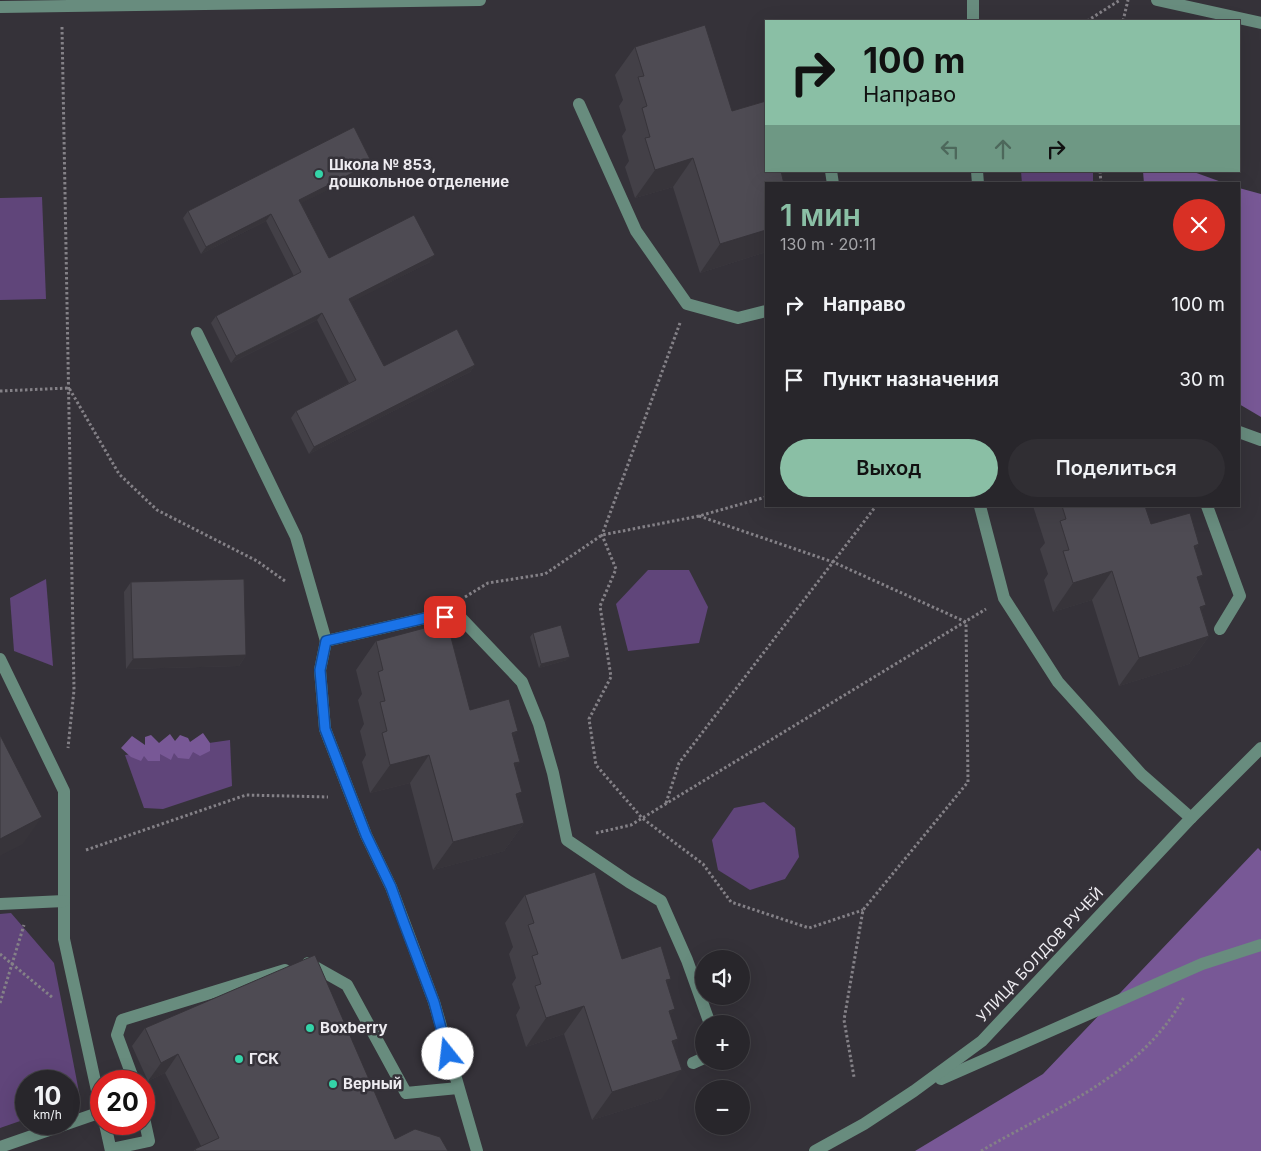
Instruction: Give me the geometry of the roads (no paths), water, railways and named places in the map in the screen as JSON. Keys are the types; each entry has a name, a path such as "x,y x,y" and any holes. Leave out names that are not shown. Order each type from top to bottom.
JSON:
{"street":[{"path":"0,7 480,0"},
{"path":"973,0 973,20"},
{"path":"1157,0 1261,23"},
{"path":"579,104 636,231 686,304 738,318 765,311"},
{"path":"197,334 296,537 326,641 320,670 325,729 366,835 391,887 430,993 477,1151"},
{"path":"1240,432 1261,440"},
{"path":"980,507 1004,598 1058,682 1141,774 1191,818"},
{"path":"1208,507 1240,596 1220,629"},
{"path":"326,641 430,617 460,617 522,682 539,724 553,773 567,840 661,901 687,960 707,1015"},
{"path":"0,659 64,791 64,939 92,1070"},
{"name":"УЛИЦА БОЛДОВ РУЧЕЙ","path":"815,1151 864,1124 914,1092 982,1041 1191,818 1261,748"},
{"path":"0,904 64,901"},
{"path":"914,1092 1202,964 1261,945"},
{"path":"130,1070 117,1035 122,1020 310,963 347,985 406,1093 458,1088"},
{"path":"0,1148 90,1114"},
{"path":"108,1135 111,1150 149,1141 148,1135"}],"place":[{"name":"Школа № 853, дошкольное отделение","path":"319,174"},
{"name":"Boxberry","path":"310,1028"},
{"name":"ГСК","path":"239,1059"},
{"name":"Верный","path":"333,1084"}]}
